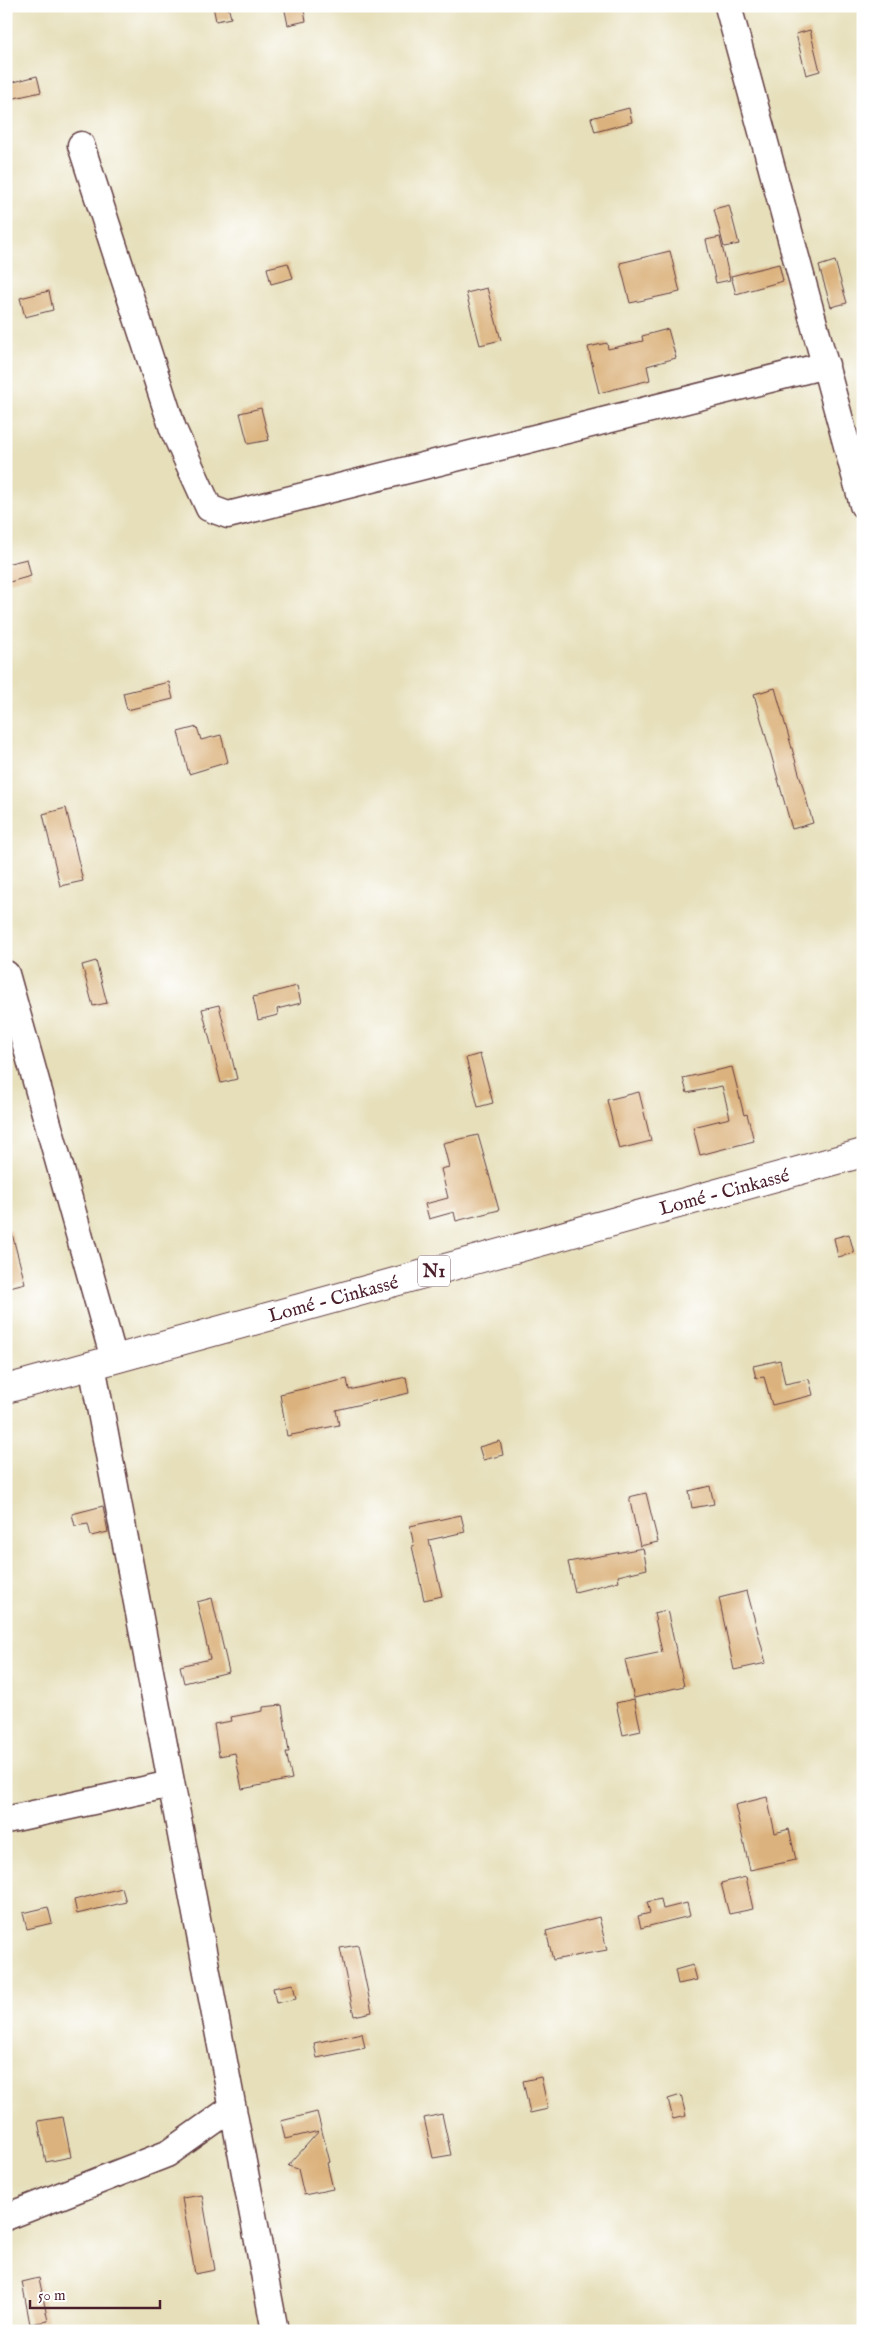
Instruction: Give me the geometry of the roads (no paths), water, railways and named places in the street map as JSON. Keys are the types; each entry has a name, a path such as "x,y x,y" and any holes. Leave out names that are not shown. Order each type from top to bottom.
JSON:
{"highway":[{"name":"Lomé - Cinkassé","path":"6,1389 863,1153"}],"street":[{"path":"728,6 863,505"},
{"path":"81,145 173,428 209,508 228,515 826,365"},
{"path":"6,974 103,1362 171,1784 274,2331"},
{"path":"6,1820 171,1784"},
{"path":"6,2217 167,2154 232,2108"}]}
